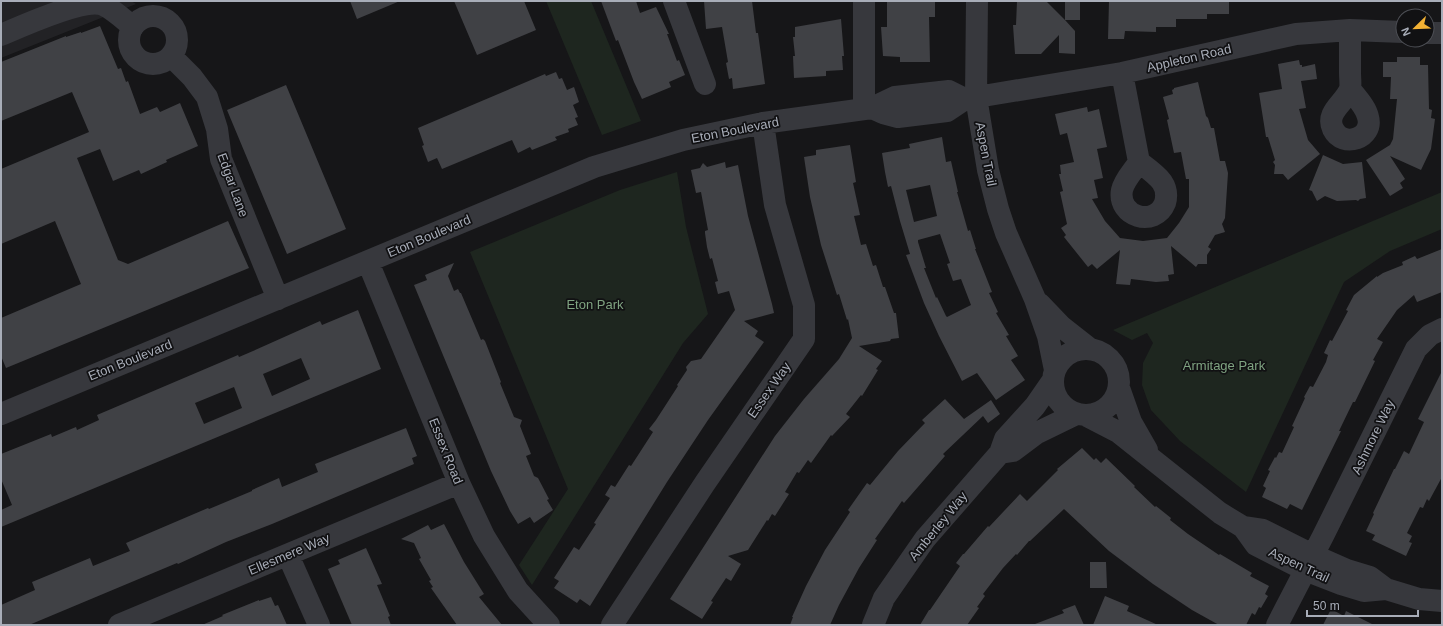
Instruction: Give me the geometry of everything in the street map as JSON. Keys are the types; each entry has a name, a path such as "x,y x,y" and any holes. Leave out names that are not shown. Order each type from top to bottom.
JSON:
{"street":[{"path":"674,1 705,84"},
{"path":"864,1 868,108"},
{"name":"Aspen Trail","path":"977,1 970,98 998,209 1015,256 1035,299 1048,336 1054,375 1054,390 1058,401 1066,409 1118,432 1220,513 1243,527 1263,530 1309,563 1347,570 1370,577 1386,589 1419,598 1442,601"},
{"path":"1,35 72,6 93,3 102,4 133,27"},
{"path":"153,16 161,17 173,27 177,41 171,56 165,61 150,64 142,61 136,56 132,50 130,34 138,21 153,16"},
{"path":"1350,30 1350,88"},
{"name":"Appleton Road","path":"970,98 1122,73 1296,34 1350,30 1395,32"},
{"name":"Edgar Lane","path":"171,56 192,77 207,97 217,129 221,160 278,299"},
{"path":"1122,73 1140,162"},
{"name":"Eton Boulevard","path":"1,414 594,168 683,140 763,123 868,108 896,97 949,91 970,98"},
{"name":"Essex Way","path":"612,625 705,483 804,339 804,305 775,205 763,123"},
{"name":"Essex Road","path":"368,262 460,484 484,536 518,591 549,625"},
{"name":"Aspen Trail","path":"1035,299 1062,328 1090,349 1100,352 1109,358 1119,377 1119,388 1131,422 1153,460"},
{"name":"Ashmore Way","path":"1277,625 1416,349 1430,335 1442,329"},
{"path":"1054,375 1061,360 1069,354 1079,350 1090,349"},
{"name":"Amberley Way","path":"873,625 884,598 925,539 1000,454 1005,439 1035,406 1054,375"},
{"path":"1082,415 1098,413 1108,407 1115,399 1119,388"},
{"name":"Amberley Way","path":"1000,454 1014,451 1037,433 1082,415"},
{"name":"Ellesmere Way","path":"119,625 460,484"},
{"path":"288,555 319,625"}],"shaded area":[{"path":"1,1 131,1 136,4 1,58"}],"green space":[{"path":"546,1 591,1 641,121 602,135"},
{"name":"Eton Park","path":"677,172 686,227 708,314 683,343 532,585 519,565 568,489 470,252 620,190"},
{"name":"Armitage Park","path":"1442,192 1442,229 1390,251 1344,282 1246,492 1180,441 1151,410 1142,385 1143,363 1153,343 1147,333 1132,340 1113,330"}],"building":[{"path":"350,1 400,1 357,19"},
{"path":"454,1 524,1 536,30 477,55"},
{"path":"601,1 636,1 640,13 656,7 669,34 667,34 677,61 679,60 685,75 669,82 671,87 642,99 618,40 616,41"},
{"path":"704,1 752,1 765,84 733,89 732,78 729,79 726,63 728,62 722,27 706,29"},
{"path":"887,1 935,1 935,17 929,17 930,62 900,62 900,57 883,56 881,27 887,27"},
{"path":"1017,1 1046,1 1075,31 1075,54 1059,53 1059,35 1041,54 1015,54 1013,25 1016,25"},
{"path":"1065,1 1080,1 1080,20 1065,20"},
{"path":"1109,1 1229,1 1229,14 1207,14 1207,19 1176,19 1176,27 1156,27 1156,32 1125,31 1124,39 1108,39"},
{"path":"841,19 844,56 842,56 843,70 826,71 826,76 794,78 793,56 795,56 793,37 795,37 795,27"},
{"path":"100,26 118,69 121,68 126,82 128,81 140,114 157,107 160,112 180,103 198,146 166,160 167,162 141,174 139,170 113,181 100,149 77,158 118,260 128,264 228,221 249,268 6,368 1,356 1,318 81,284 55,221 1,244 1,169 89,132 72,92 1,121 1,62 66,36 81,33"},
{"path":"1397,57 1420,57 1420,65 1428,65 1429,109 1432,110 1431,118 1435,119 1431,149 1421,170 1390,156 1405,179 1400,183 1403,188 1390,196 1366,160 1390,145 1393,139 1397,99 1390,99 1391,77 1383,77 1383,62 1397,62"},
{"path":"1299,60 1302,67 1315,64 1317,79 1301,81 1306,108 1299,109 1308,140 1320,154 1288,180 1283,174 1274,174 1275,165 1273,162 1275,160 1268,137 1266,137 1259,93 1282,89 1278,64"},
{"path":"556,72 559,79 562,78 567,90 574,87 579,102 573,105 578,117 575,118 578,125 568,129 569,132 555,137 557,140 532,150 530,147 518,153 512,140 442,169 437,158 428,162 422,146 424,145 418,128 545,74 546,76"},
{"path":"1198,82 1206,116 1211,128 1214,128 1220,161 1225,161 1228,173 1225,218 1222,224 1225,232 1215,235 1208,247 1211,249 1207,255 1207,264 1198,264 1196,267 1171,246 1174,274 1168,275 1169,281 1156,282 1131,279 1130,285 1116,284 1120,250 1097,269 1092,264 1088,267 1064,237 1066,235 1061,228 1067,224 1060,192 1063,191 1059,174 1061,174 1060,165 1074,162 1067,133 1060,135 1055,114 1087,107 1088,112 1099,109 1107,147 1097,149 1103,178 1094,180 1098,198 1092,199 1105,221 1120,238 1143,241 1167,238 1189,207 1189,179 1186,179 1181,152 1174,153 1167,120 1169,119 1163,97 1173,94 1172,90 1174,88"},
{"path":"286,85 346,229 287,254 227,110"},
{"path":"942,137 946,162 951,161 957,192 968,231 970,230 975,249 992,292 989,293 998,312 996,313 1009,335 1006,336 1018,356 1011,360 1025,380 996,400 977,373 962,381 924,303 906,255 910,254 891,186 888,187 882,153 910,148 909,144","holes":["930,185 937,216 914,222 906,190","940,234 950,263 947,264 953,281 961,279 971,305 947,317 937,297 936,298 924,268 926,268 918,242 918,240"]},
{"path":"850,145 856,182 853,183 860,215 854,216 861,245 866,244 873,266 876,265 883,287 885,287 894,313 896,313 899,338 859,346 882,361 876,369 878,370 862,396 861,395 846,414 850,417 832,436 831,435 811,463 808,460 799,473 797,472 785,492 789,494 775,516 772,514 768,521 767,520 748,550 728,556 741,564 731,581 726,578 711,601 713,602 702,619 670,599 775,436 804,399 839,359 852,338 848,319 847,320 839,294 837,295 821,245 810,197 804,157 816,155 816,150"},
{"path":"1323,155 1343,164 1362,162 1366,198 1358,201 1337,201 1325,196 1317,201 1312,191 1309,190"},
{"path":"725,162 726,168 738,165 748,216 774,313 744,321 758,331 755,336 764,342 708,420 667,482 590,606 580,599 577,603 554,588 559,581 554,578 574,547 579,550 596,524 594,523 610,498 605,495 611,485 615,487 629,465 631,466 653,432 649,429 678,386 677,385 687,370 686,367 691,361 701,359 735,310 729,291 718,294 715,282 718,281 712,258 710,259 707,247 705,231 708,230 701,192 696,193 691,170 700,168 703,163 707,167"},
{"path":"1442,249 1442,292 1417,302 1414,295 1397,310 1377,339 1383,342 1373,360 1375,361 1355,402 1353,402 1339,431 1341,431 1302,510 1290,504 1287,509 1262,497 1266,488 1263,486 1270,471 1268,470 1279,452 1282,453 1294,427 1292,426 1305,398 1304,397 1310,386 1313,387 1326,362 1328,355 1324,353 1330,340 1332,341 1348,311 1346,310 1354,295 1377,276 1403,265 1402,262 1415,256 1417,259"},
{"path":"454,263 448,276 454,291 458,289 461,293 481,340 483,339 485,341 514,417 522,420 520,426 531,454 526,456 534,476 538,478 553,510 534,523 530,517 518,524 510,511 491,471 414,285 427,280 425,275"},
{"path":"358,310 381,369 1,527 1,510 12,505 1,479 1,454 51,434 52,437 76,427 77,430 99,420 97,415 238,355 239,357 320,321 322,325","holes":["301,358 310,379 272,396 263,374","234,387 242,408 204,424 195,403"]},
{"path":"1442,371 1442,477 1429,501 1427,499 1423,508 1420,507 1407,533 1412,536 1409,542 1412,543 1406,556 1372,540 1375,535 1366,531 1374,514 1373,513 1404,451 1409,454 1424,422 1418,419"},
{"path":"945,399 964,419 991,400 1000,414 988,423 983,416 943,454 945,456 904,503 902,501 875,539 877,540 859,568 830,625 790,625 806,586 825,550 850,512 848,510 867,483 870,485 898,451 925,423 922,420"},
{"path":"406,428 417,456 412,458 414,464 226,542 178,564 177,563 29,625 1,625 1,605 35,590 32,582 90,558 93,566 130,551 126,543 252,491 279,478 282,487 318,472 315,464"},
{"path":"1082,448 1094,460 1096,458 1101,463 1106,458 1155,507 1156,506 1171,518 1170,520 1188,534 1219,555 1220,554 1252,573 1250,576 1269,586 1265,594 1268,596 1261,608 1259,607 1255,615 1252,613 1246,625 1219,625 1192,610 1153,584 1109,551 1064,509 1029,541 1003,568 983,594 985,596 977,607 979,608 967,625 920,625 960,566 956,563 988,526 989,527 1020,494 1027,501 1058,470 1057,469"},
{"path":"444,524 464,562 484,594 479,597 502,625 457,625 431,588 433,587 429,581 431,580 419,559 421,558 414,543 401,539 428,525 431,530"},
{"path":"366,548 382,584 377,585 390,616 388,617 391,625 352,625 328,569 340,564 338,560"},
{"path":"1090,562 1106,562 1107,588 1090,588"},
{"path":"1105,596 1129,606 1127,611 1158,625 1093,625"},
{"path":"271,597 275,606 278,605 287,625 202,625 223,616 222,615 259,600"},
{"path":"1075,605 1084,625 1035,625 1064,613 1062,610"},
{"path":"1331,609 1344,616 1346,611 1374,625 1323,625"}]}
